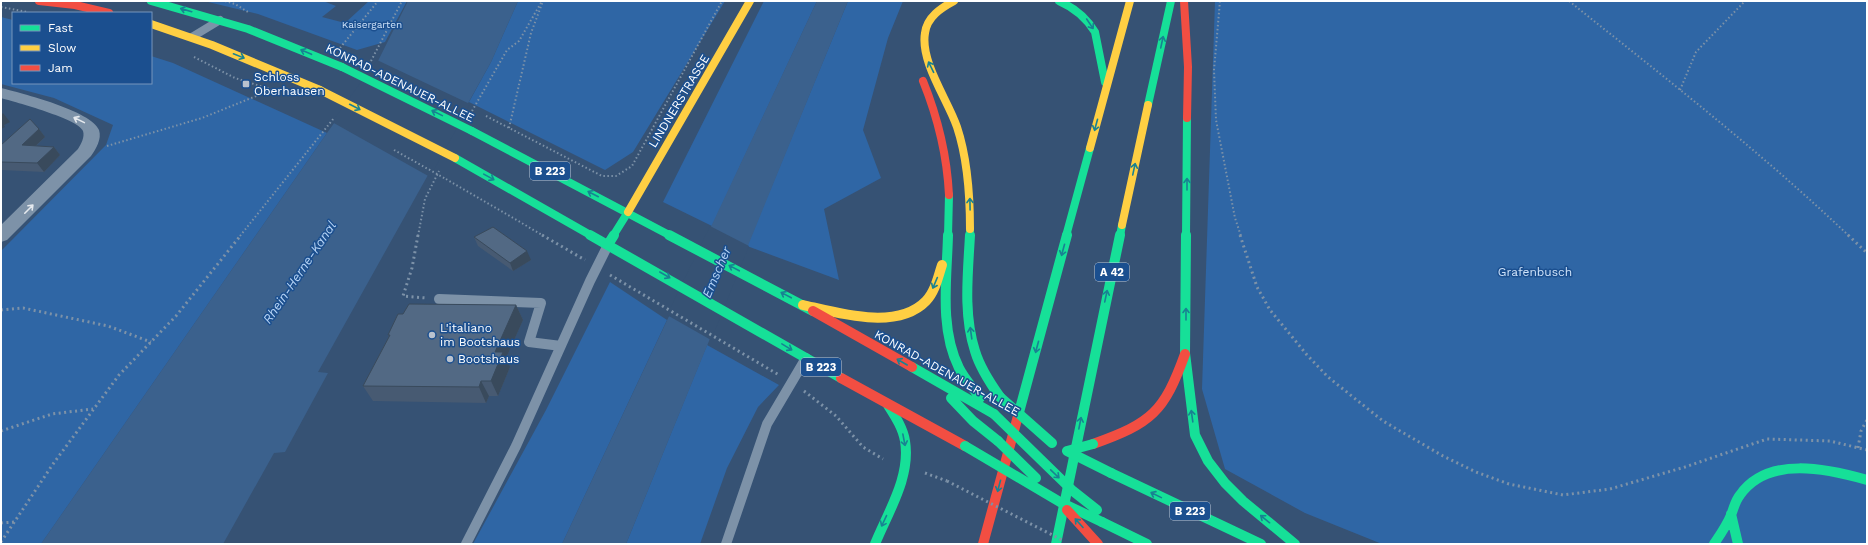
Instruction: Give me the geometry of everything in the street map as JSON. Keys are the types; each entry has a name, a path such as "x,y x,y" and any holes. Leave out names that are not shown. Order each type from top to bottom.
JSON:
{"main road":[{"path":"39,1 75,5 105,12"},
{"name":"KONRAD-ADENAUER-ALLEE","path":"151,1 220,20 294,46 342,67 472,130 652,224 769,286 935,381 979,402"},
{"name":"LINDNERSTRASSE","path":"628,212 750,1"},
{"path":"954,1 937,11 931,17 924,31 924,46 928,61 952,110 959,130 967,166 970,200 968,305 971,337 983,370 1000,396 1047,448"},
{"path":"1059,1 1079,12 1092,24 1106,87"},
{"path":"983,544 1130,1"},
{"name":"A 42","path":"1056,544 1103,311 1171,1"},
{"path":"1184,1 1188,67 1186,353 1195,435 1208,461 1225,483 1243,501 1295,544"},
{"name":"B 223","path":"152,24 192,37 320,90 455,158 631,256 888,405 933,426 1060,502 1103,519 1132,537 1147,544"},
{"path":"919,73 934,106 949,180 947,330 959,372 979,402 994,414 1103,519"},
{"path":"609,244 628,212"},
{"path":"803,305 866,316 887,318 902,315 915,310 930,294 939,274 947,246"},
{"path":"1067,451 1117,436 1138,425 1160,405 1170,392 1186,353"},
{"path":"935,381 973,421 998,441 1060,502 1098,544"},
{"path":"874,544 894,499 905,467 904,440 900,427 888,405"},
{"name":"KONRAD-ADENAUER-ALLEE","path":"994,414 1047,448 1067,451 1261,544"},
{"path":"933,426 962,434"},
{"path":"976,437 1027,447 1047,448"},
{"path":"1714,544 1731,514 1740,494 1750,484 1763,476 1778,471 1816,469 1837,472 1867,480"},
{"path":"1731,514 1738,544"}],"street":[{"path":"1,93 35,103 86,124 92,134 90,144 86,152 1,236"}],"lane":[{"path":"192,37 220,20"},
{"path":"466,544 484,512 561,346 596,266 609,244"},
{"path":"439,299 542,302 529,342 561,346"},
{"path":"726,544 767,424 806,358"}],"path":[{"path":"225,1 236,4 249,13"},
{"path":"340,48 378,1"},
{"path":"375,55 402,1"},
{"path":"509,128 531,33 543,1"},
{"path":"480,114 602,176 616,176 632,166 722,1"},
{"path":"1220,1 1214,70 1216,120 1235,218 1257,287 1270,310 1307,355 1338,386 1383,421 1443,456 1476,472 1509,484 1563,494 1610,489 1685,468 1767,439 1830,441 1867,450"},
{"path":"1569,1 1680,90 1810,199 1867,252"},
{"path":"1680,90 1696,52 1745,1"},
{"path":"1,7 28,12"},
{"path":"86,152 202,118 271,90 238,80 192,56"},
{"path":"1,542 53,464 118,375 176,316 284,179 329,125"},
{"path":"446,179 596,266"},
{"path":"617,279 791,382 836,416 863,447 880,458 947,481 1069,544"},
{"path":"1,310 23,308 94,322 151,342"},
{"path":"1,431 52,414 93,409"},
{"path":"1858,448 1861,431 1867,420"},
{"path":"1,522 14,522"}],"green space":[{"name":"Kaisergarten","path":"204,1 323,1 336,6 322,17 345,23 369,1 407,1 385,42 357,50 258,14"},
{"path":"518,1 725,1 633,152 605,170 469,102 491,62"},
{"path":"764,1 817,1 712,226 663,202"},
{"path":"848,1 903,1 888,38 863,130 881,178 824,209 839,280 747,246"},
{"name":"Grafenbusch","path":"1215,1 1867,1 1867,544 1382,544 1305,513 1225,469 1202,389"},
{"path":"1,17 12,20 12,84 152,84 152,56 173,63 327,133 41,544 1,544 1,251 106,145 113,125 54,98 1,84"},
{"path":"610,282 667,320 562,544 473,544 546,410"},
{"path":"707,345 779,385 758,407 727,468 700,544 626,544"}],"water":[{"name":"Rhein-Herne-Kanal","path":"408,1 518,1 491,62 318,372 328,373 285,452 274,453 223,544 41,544 377,63"},
{"name":"Emscher","path":"817,1 848,1 626,544 562,544"}],"pier":[{"path":"377,60 470,104 430,177 332,122"},
{"path":"710,226 749,246 711,340 667,315"}],"building":[{"path":"30,119 39,129 22,145 54,147 37,163 1,162 1,145"},
{"path":"493,227 527,251 510,263 474,237"},
{"name":"Bootshaus","path":"409,304 516,305 495,352 503,352 491,381 481,381 479,387 363,386 390,335 388,335 398,314 403,314"}],"traffic: fast":[{"path":"151,1 248,29 342,67"},
{"path":"1059,1 1080,13 1092,26 1095,32 1105,82"},
{"path":"1148,105 1171,1"},
{"path":"342,67 472,131"},
{"path":"1187,118 1185,353 1195,435 1208,461 1225,483 1243,501 1295,544"},
{"path":"472,131 813,311"},
{"path":"1018,416 1090,148"},
{"path":"455,158 841,378"},
{"path":"949,195 946,310 949,336 959,368 980,398"},
{"path":"609,243 628,212"},
{"path":"1056,544 1122,225"},
{"path":"970,229 967,287 970,331 975,352 981,366 1000,397"},
{"path":"912,367 994,414"},
{"path":"1000,397 1052,443"},
{"path":"951,398 973,421 998,441"},
{"path":"875,544 897,494 905,468 905,441 898,423 888,405"},
{"path":"994,414 1073,491 1097,510"},
{"path":"998,441 1036,478"},
{"path":"1067,451 1093,444"},
{"path":"965,446 1060,502 1102,522"},
{"path":"1067,451 1111,473"},
{"path":"1714,544 1729,519 1741,493 1754,482 1768,474 1801,468 1818,469 1867,480"},
{"path":"1111,473 1261,544"},
{"path":"1731,514 1738,544"},
{"path":"1102,522 1147,544"}],"traffic: slow":[{"path":"628,212 750,1"},
{"path":"954,1 937,12 929,21 926,26 924,39 927,57 957,127 965,155 969,184 970,229"},
{"path":"1090,148 1130,1"},
{"path":"152,24 212,45 320,90"},
{"path":"320,90 455,158"},
{"path":"1122,225 1148,105"},
{"path":"803,305 849,315 884,318 900,316 914,310 926,301 934,288 942,265"}],"traffic: jam":[{"path":"39,1 75,5 105,12"},
{"path":"1184,1 1188,67 1187,118"},
{"path":"923,81 933,107 941,137 947,167 949,195"},
{"path":"813,311 912,367"},
{"path":"1093,444 1132,428 1141,423 1157,410 1171,391 1185,354"},
{"path":"841,378 965,446"},
{"path":"983,544 1018,416"},
{"path":"1067,510 1098,544"}],"place":[{"name":"Schloss Oberhausen","path":"246,84"},
{"name":"L'italiano im Bootshaus","path":"432,335"},
{"name":"Bootshaus","path":"450,359"}]}
